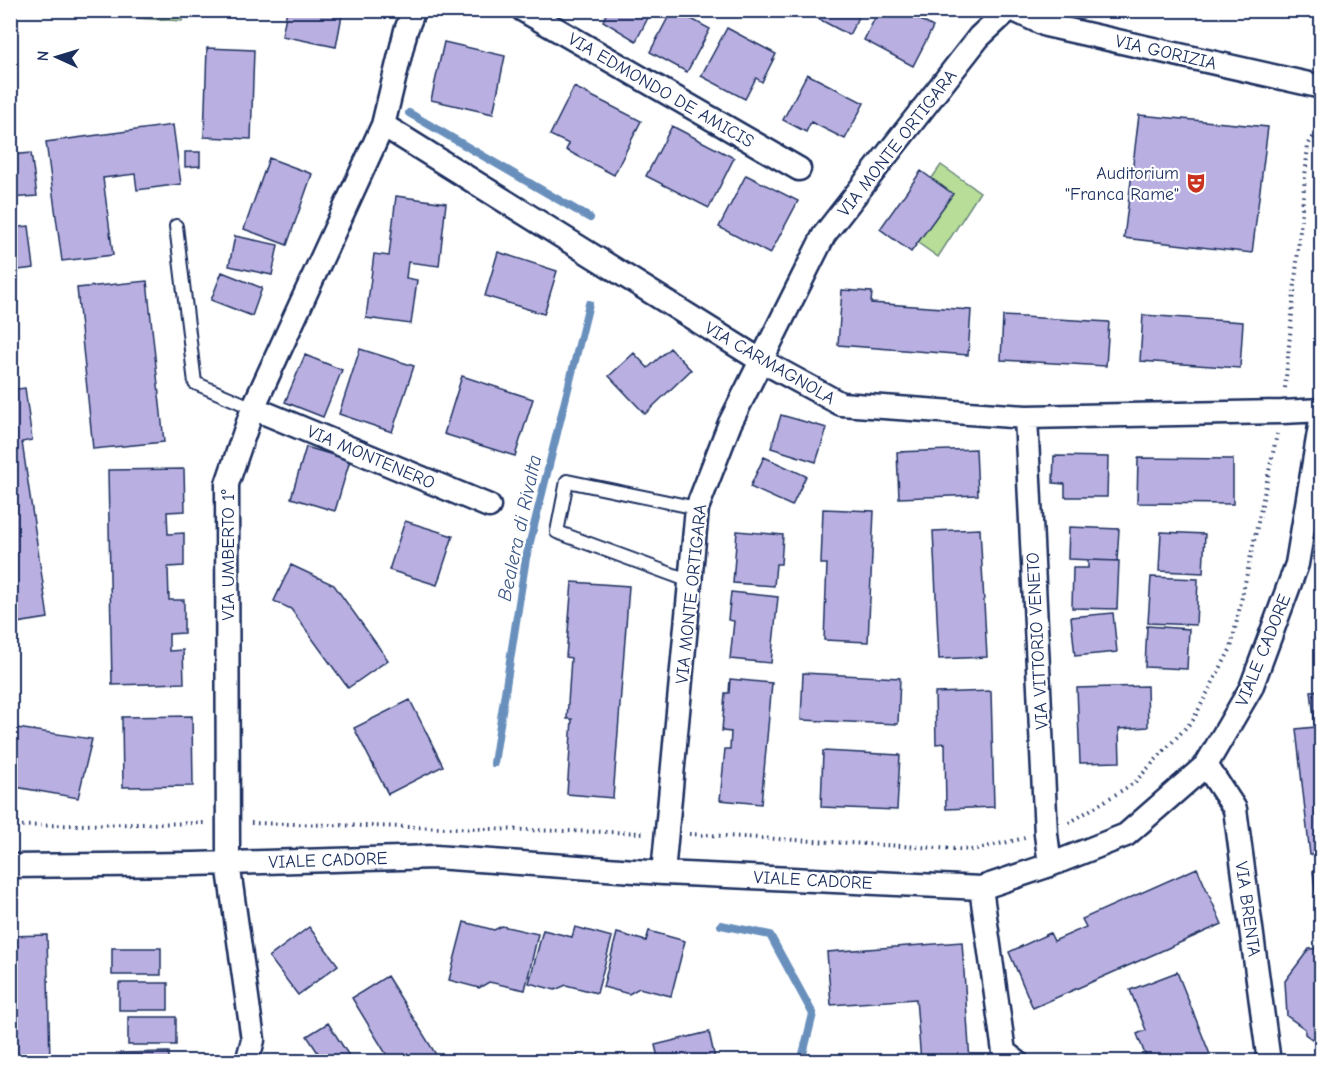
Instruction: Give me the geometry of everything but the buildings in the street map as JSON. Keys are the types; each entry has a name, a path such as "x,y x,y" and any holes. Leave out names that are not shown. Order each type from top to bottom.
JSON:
{"street":[{"name":"VIA UMBERTO 1°","path":"247,1062 253,1040 228,863 227,484 253,408 383,124 406,30 414,10"},
{"name":"VIA EDMONDO DE AMICIS","path":"523,10 799,169"},
{"name":"VIA MONTE ORTIGARA","path":"663,873 697,508 730,423 824,235 979,37 1008,10"},
{"name":"VIA GORIZIA","path":"1014,10 1046,25 1322,87"},
{"name":"VIA CARMAGNOLA","path":"383,124 760,360 841,404 1026,417 1282,412 1321,418"},
{"name":"VIA MONTENERO","path":"253,408 489,506"},
{"name":"VIA VITTORIO VENETO","path":"1026,417 1046,834 1050,865"},
{"name":"VIALE CADORE","path":"10,866 435,857 663,873 981,888 1050,865 1126,835 1206,765 1251,688 1297,564 1321,418"},
{"name":"VIA BRENTA","path":"1206,765 1235,809 1269,1062"},
{"path":"981,888 1004,1052 1017,1062"}],"lane":[{"path":"176,226 195,383 253,408"},
{"path":"690,581 557,532 567,481 697,508"}],"path":[{"path":"10,826 228,822 668,833 973,850 1046,834 1078,819 1134,783 1193,720 1231,648 1282,412 1308,145 1322,122"}],"green space":[{"path":"23,11 184,11 182,21"},
{"path":"941,165 980,192 938,257 897,228"}],"waterway":[{"name":"Bealera di Rivalta","path":"409,113 590,218"},
{"name":"Bealera di Rivalta","path":"494,763 526,558 589,304"},
{"name":"Bealera di Rivalta","path":"721,925 770,935 813,1014 801,1062"}],"place":[{"name":"Auditorium \"Franca Rame\"","path":"1196,183"}]}
